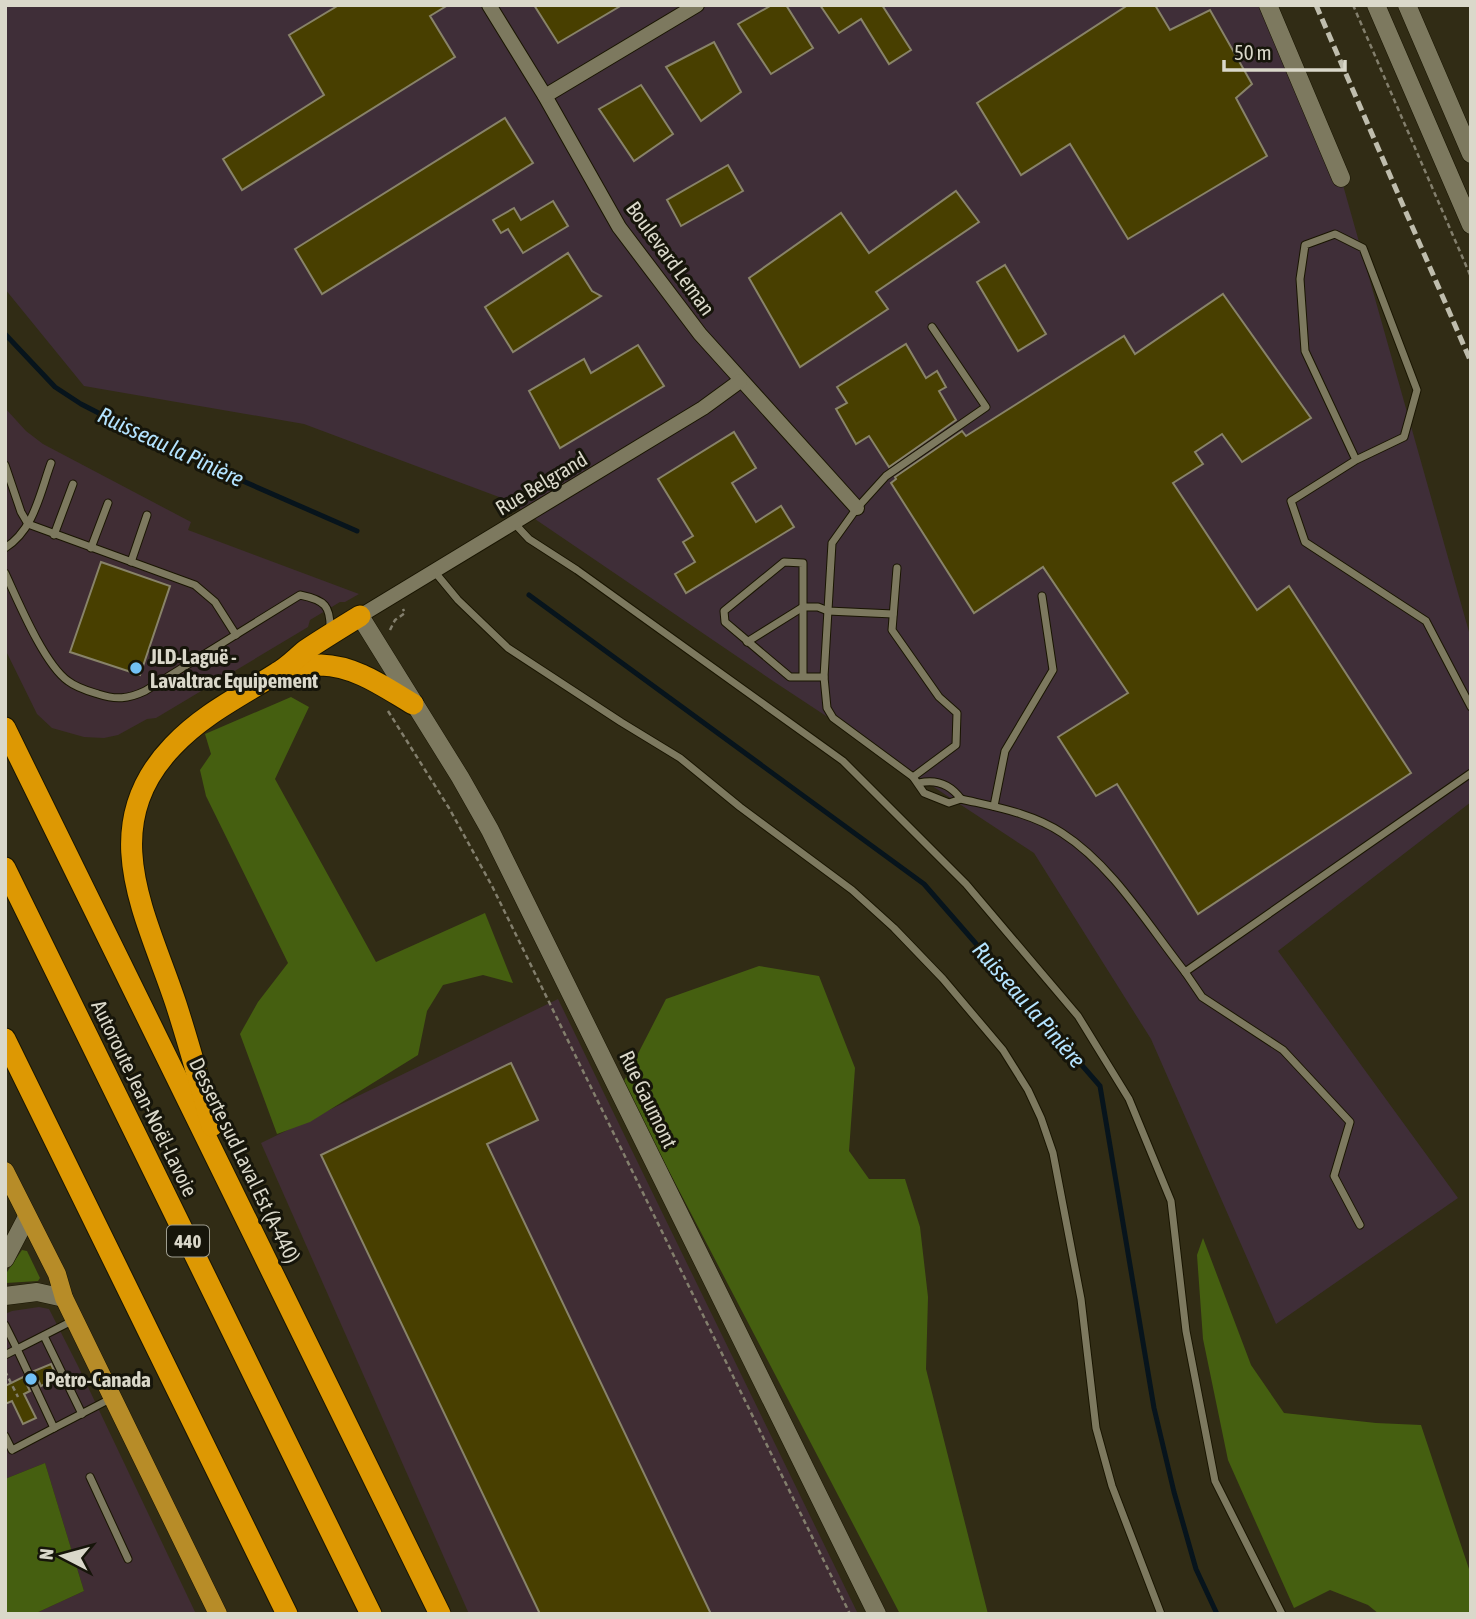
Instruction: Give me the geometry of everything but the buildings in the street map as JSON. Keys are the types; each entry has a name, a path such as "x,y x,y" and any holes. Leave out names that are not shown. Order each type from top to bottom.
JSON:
{"highway":[{"path":"230,1185 175,1002 141,907 134,876 132,837 137,810 147,783 172,747 214,710 281,671 360,616"},
{"path":"281,671 318,665 344,668 364,676 413,704"},
{"name":"Desserte sud Laval Est (A-440)","path":"5,728 440,1614"},
{"name":"Autoroute Jean-Noël-Lavoie","path":"5,868 370,1614"},
{"path":"5,1039 287,1614"}],"main road":[{"path":"5,1171 57,1274 64,1298 218,1614"}],"street":[{"name":"Boulevard Leman","path":"489,5 545,96 619,227 700,334 857,508"},
{"path":"545,96 697,5"},
{"path":"1268,5 1341,178"},
{"path":"1376,5 1471,225"},
{"path":"1407,5 1471,153"},
{"name":"Rue Belgrand","path":"360,616 703,408 740,381"},
{"name":"Rue Gaumont","path":"360,616 460,777 519,887 877,1614"},
{"path":"5,1259 27,1217"},
{"path":"5,1296 37,1292 64,1298"}],"lane":[{"path":"1356,460 1305,351 1300,279 1305,245 1335,234 1363,248 1417,390 1404,438 1356,460 1291,501 1306,542 1426,621 1471,706"},
{"path":"932,327 986,407 886,476 857,508 832,543 824,677 827,708 833,718 916,780 924,793 949,803 961,799 1013,811 1060,832 1097,859 1202,997 1283,1050 1350,1122 1335,1176 1360,1226"},
{"path":"5,548 28,524 51,463"},
{"path":"5,465 21,512 28,524 202,590 215,602 236,635"},
{"path":"54,535 73,484"},
{"path":"91,548 107,503"},
{"path":"131,562 147,514"},
{"path":"514,524 529,539 577,570 843,761 966,884 1078,1016 1129,1099 1171,1201 1186,1331 1215,1481 1282,1614"},
{"path":"803,677 803,563 784,562 724,611 725,622 790,677 803,677 824,677"},
{"path":"897,568 892,630 939,697 957,713 956,745 916,780"},
{"path":"434,571 458,600 508,648 680,758 740,807 852,890 943,979 1003,1050 1028,1090 1053,1153 1081,1299 1096,1429 1112,1486 1161,1614"},
{"path":"5,573 54,667 69,682 106,696 124,699 145,691 300,595 318,600 331,614 360,616"},
{"path":"994,806 1005,751 1053,670 1042,596"},
{"path":"747,642 803,607 893,614"},
{"path":"329,636 331,614"},
{"path":"1185,972 1471,773"},
{"path":"916,780 932,780 954,789 961,799"},
{"path":"5,1355 75,1320"},
{"path":"5,1325 54,1428"},
{"path":"44,1336 82,1414"},
{"path":"5,1436 9,1451 112,1398"},
{"path":"90,1477 128,1559"}],"path":[{"path":"1353,5 1471,277"},
{"path":"390,636 395,620 405,613"},
{"path":"385,707 420,759 486,875 850,1614"},
{"path":"5,1371 18,1397"}],"shaded area":[{"path":"5,5 1268,5 1341,178 1471,639 1471,802 1278,951 1458,1198 1276,1324 1151,1039 1034,853 776,683 507,500 304,424 84,386 5,289"},
{"path":"5,408 26,431 43,444 191,522 188,530 359,594 310,620 308,627 156,718 147,719 118,735 104,738 84,737 52,728 37,714 5,649"},
{"path":"558,999 858,1614 469,1614 261,1143"},
{"path":"39,1307 49,1309 196,1614 34,1614 84,1591 45,1463 5,1479 5,1314"}],"green space":[{"path":"291,697 309,707 275,779 376,962 485,913 513,983 483,975 443,985 427,1011 418,1055 310,1122 277,1134 240,1034 258,1002 288,963 206,796 200,770 211,754 205,734"},
{"path":"759,966 819,976 855,1068 849,1151 869,1179 905,1179 920,1227 928,1297 926,1369 988,1614 900,1614 623,1083 666,999"},
{"path":"1203,1238 1251,1365 1284,1413 1421,1425 1471,1575 1471,1614 1379,1614 1368,1605 1330,1590 1294,1608 1228,1460 1203,1339 1197,1255"},
{"path":"22,1250 27,1251 40,1278 38,1281 6,1283 5,1275"},
{"path":"45,1463 84,1591 34,1614 5,1614 5,1479"}],"waterway":[{"name":"Ruisseau la Pinière","path":"5,334 55,387 81,404 165,447 357,531"},
{"name":"Ruisseau la Pinière","path":"529,595 924,884 1100,1086 1154,1408 1196,1569 1217,1614"}],"railway":[{"path":"1316,5 1471,362"}],"place":[{"name":"JLD-Laguë - Lavaltrac Equipement","path":"136,668"},
{"name":"Petro-Canada","path":"31,1379"}]}
